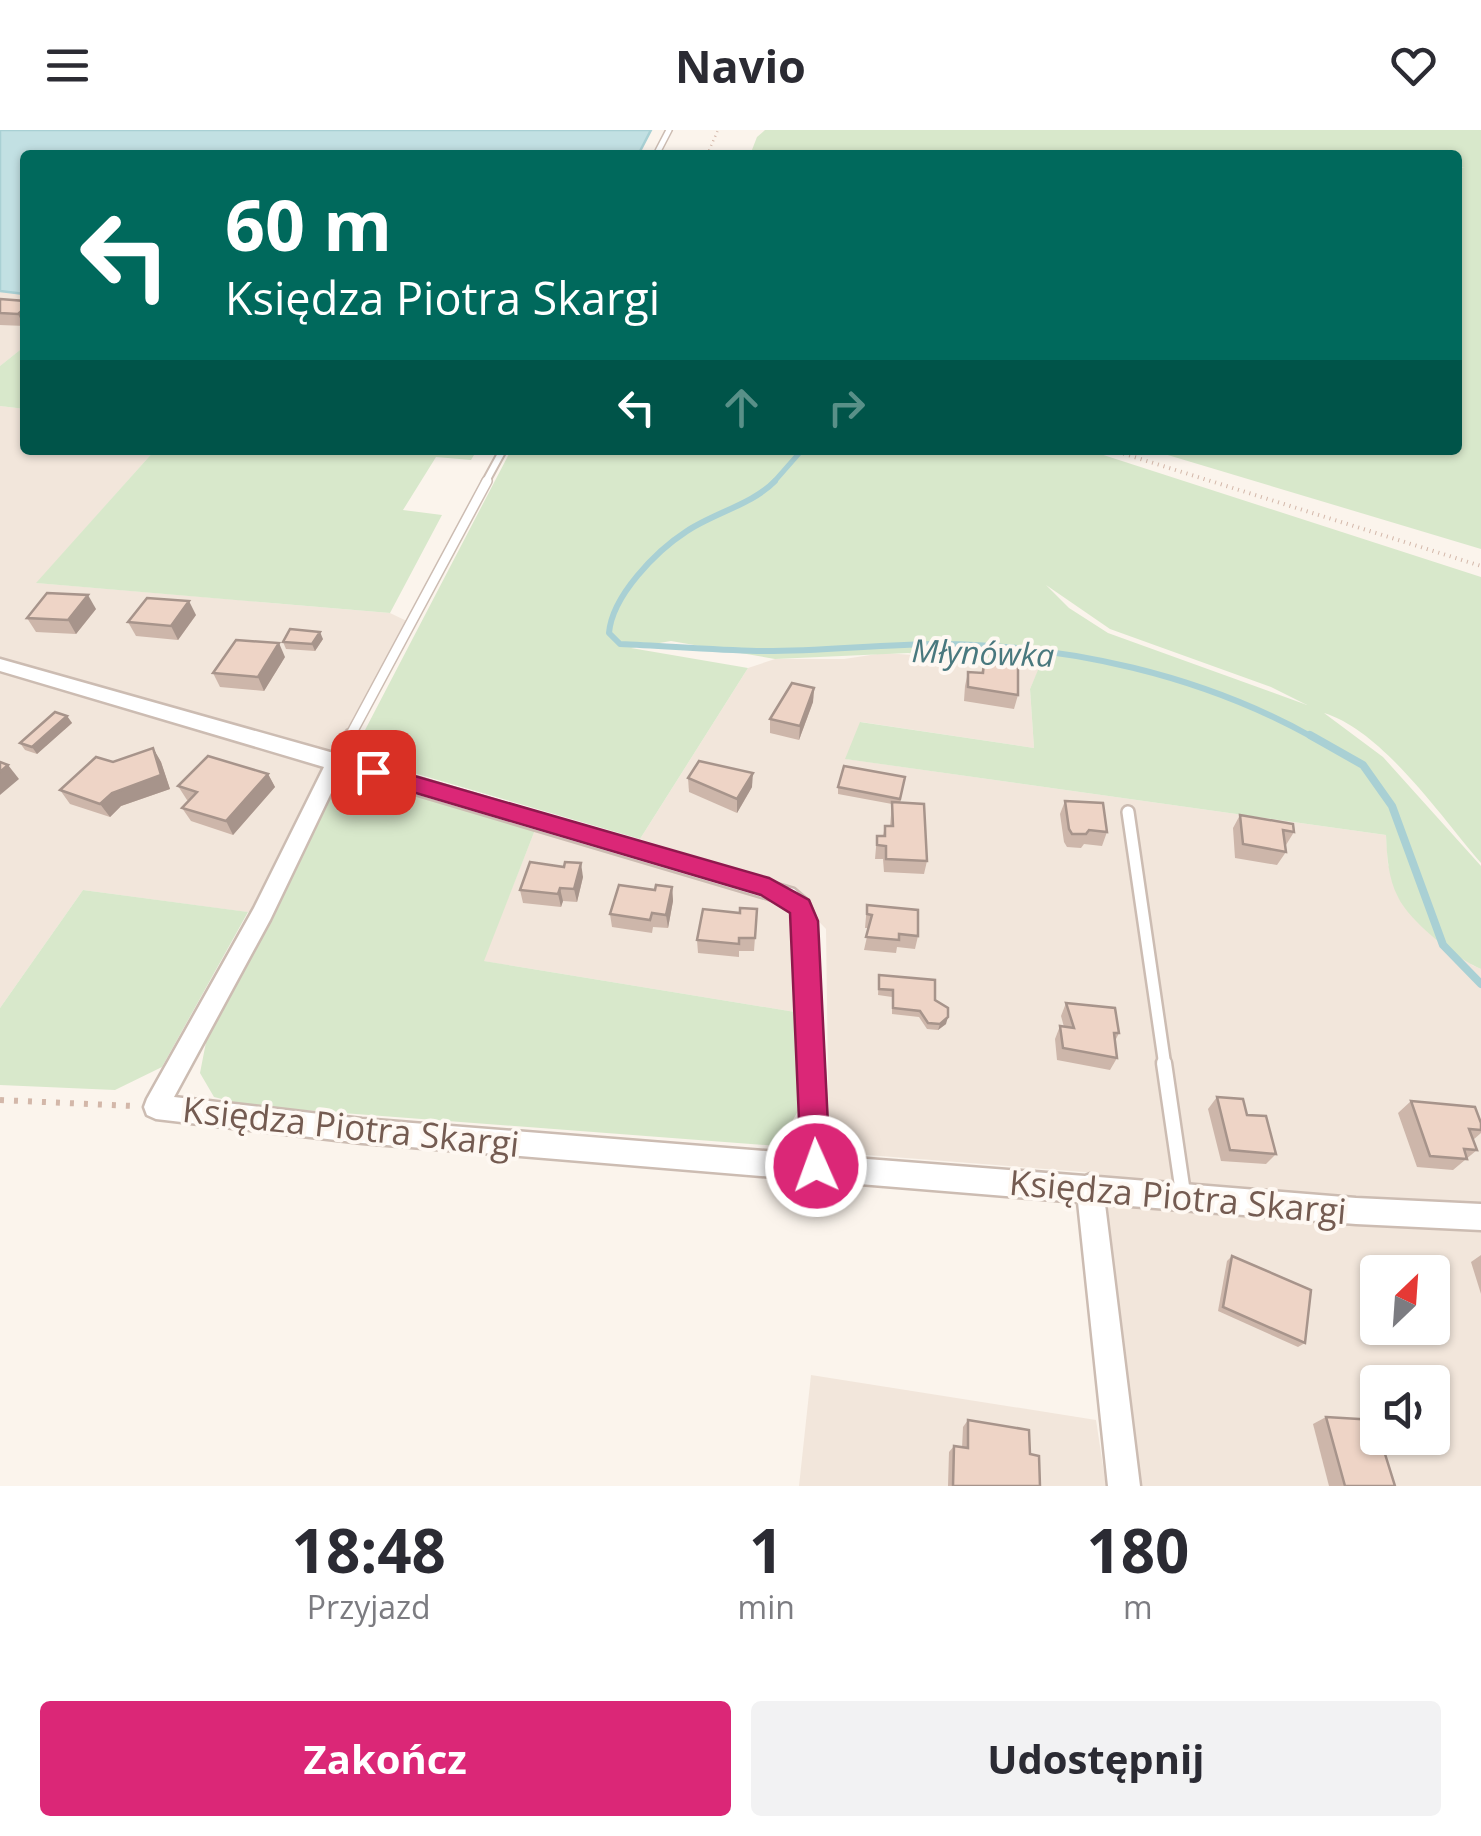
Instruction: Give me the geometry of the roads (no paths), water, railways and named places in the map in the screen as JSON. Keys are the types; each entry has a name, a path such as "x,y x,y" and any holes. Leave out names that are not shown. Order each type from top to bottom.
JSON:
{"street":[{"path":"0,665 769,888 800,907 805,921 816,1166"},
{"name":"Księdza Piotra Skargi","path":"337,761 262,914 156,1107 362,1131 1183,1194 1356,1211 1481,1217"},
{"path":"1090,1187 1124,1486"}],"lane":[{"path":"337,761 500,455"},
{"path":"1128,812 1183,1194"}],"water":[{"path":"0,130 651,130 641,150 20,150 20,293 0,291"}],"waterway":[{"name":"Młynówka","path":"774,482 798,455"},
{"name":"Młynówka","path":"774,482 756,496 687,531 662,550 618,604 609,633 620,644 740,650 940,644 1037,650 1180,681 1271,716 1314,738"},
{"name":"Młynówka","path":"1310,735 1363,765 1392,806 1443,945 1481,984"}]}
